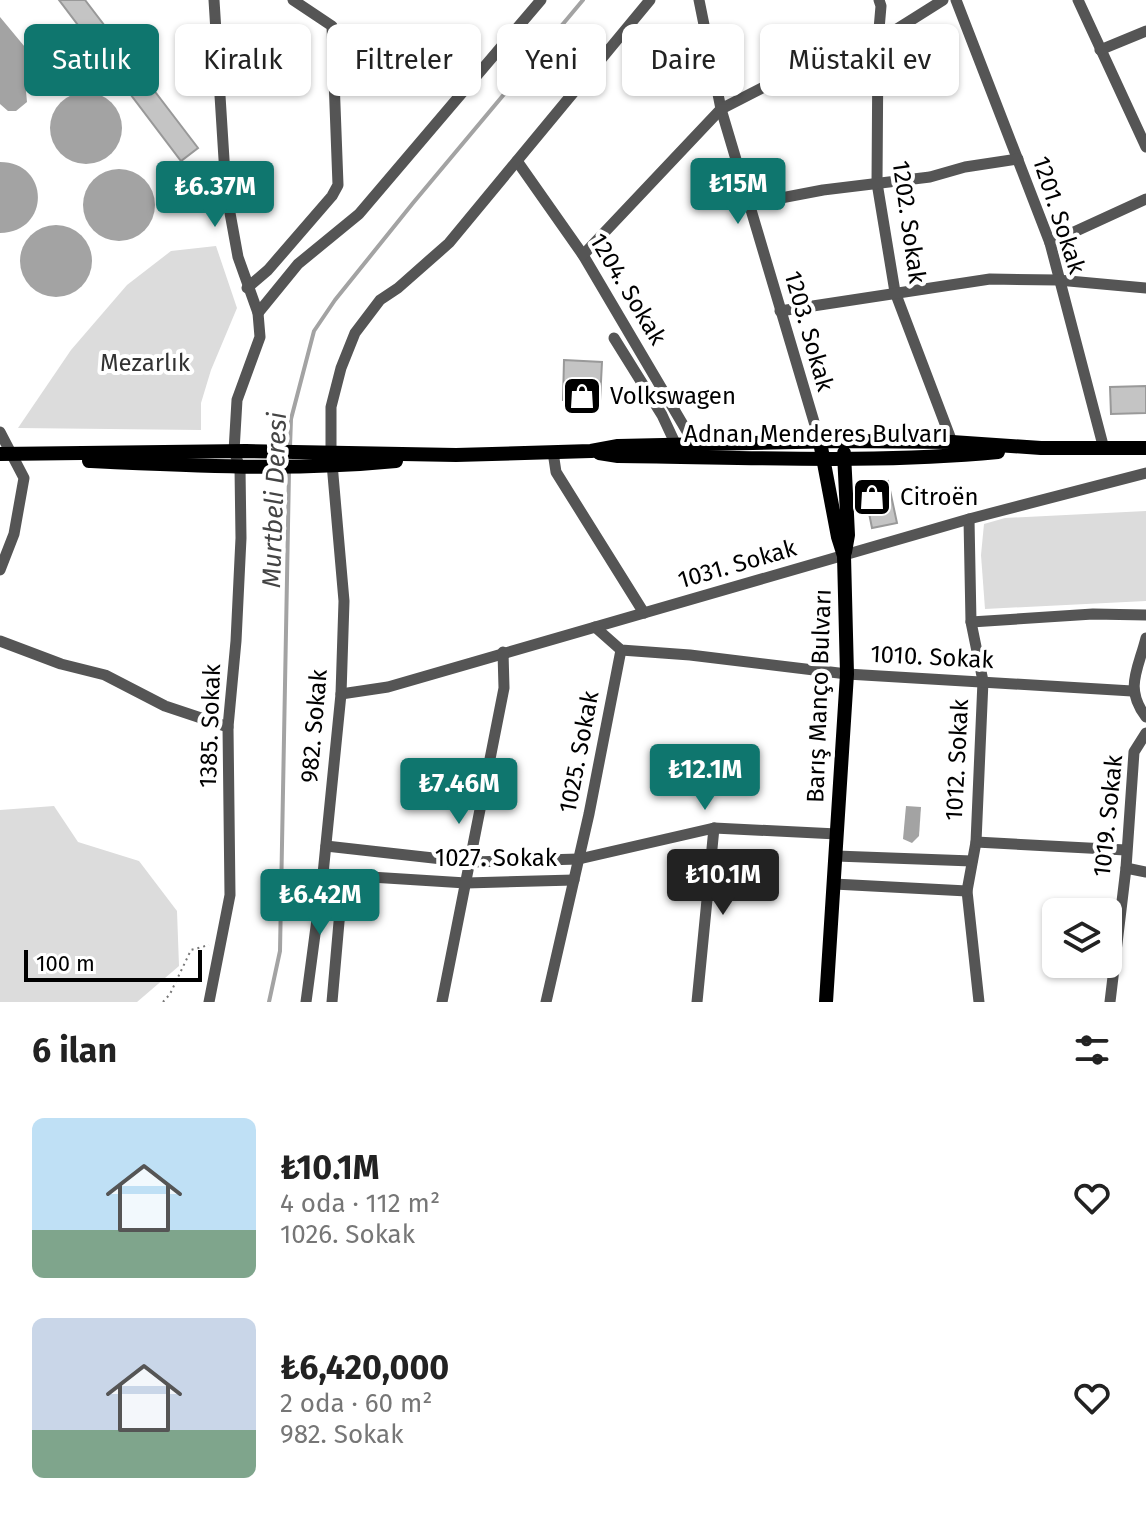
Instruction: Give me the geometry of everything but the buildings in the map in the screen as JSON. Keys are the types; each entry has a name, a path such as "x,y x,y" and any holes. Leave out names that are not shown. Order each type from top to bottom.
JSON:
{"main road":[{"name":"Adnan Menderes Bulvarı","path":"53,455 80,461 243,468 326,460 591,451 618,446 841,441 952,442 1041,448 1146,448"},
{"path":"841,441 846,459 848,535 844,556"},
{"name":"Barış Manço Bulvarı","path":"820,442 844,556 847,674 826,1002"},
{"name":"Adnan Menderes Bulvarı","path":"591,451 618,456 846,459 954,456 1041,448"},
{"name":"Adnan Menderes Bulvarı","path":"6,454 240,451 326,460"}],"street":[{"path":"214,0 226,191 238,257 258,313 260,337 237,400 240,451"},
{"path":"247,288 268,270 338,185 332,26 293,0"},
{"path":"258,313 298,264 359,214 541,0"},
{"name":"982. Sokak","path":"306,1002 323,874 341,694 344,601 326,460 331,407 341,368 355,333 380,300 449,243 650,0"},
{"name":"1203. Sokak","path":"699,0 721,109 820,442"},
{"name":"1202. Sokak","path":"879,0 879,24"},
{"path":"905,24 943,0"},
{"name":"1201. Sokak","path":"956,0 1050,243 1104,449"},
{"path":"1078,0 1146,147"},
{"path":"1100,50 1146,31"},
{"path":"583,255 721,109 760,89"},
{"name":"1202. Sokak","path":"878,96 877,183 895,292 952,442"},
{"path":"750,204 823,190 930,177 965,167 1018,159"},
{"name":"1204. Sokak","path":"517,161 583,255 695,445"},
{"path":"1050,243 1146,199"},
{"path":"780,311 990,279 1058,280 1146,288"},
{"path":"614,338 662,415 676,445"},
{"path":"0,432 6,454 24,478 14,534 0,570"},
{"name":"1385. Sokak","path":"209,1002 230,895 228,727 241,538 243,468 240,451"},
{"path":"553,452 556,472 644,613"},
{"name":"1031. Sokak","path":"341,694 388,687 969,519 1146,473"},
{"name":"1012. Sokak","path":"969,519 971,622 983,681 976,842 967,891 979,1002"},
{"path":"971,622 1093,614 1146,615"},
{"path":"595,627 621,650"},
{"path":"1146,638 1132,691 1146,717"},
{"path":"0,641 61,664 105,675 165,706 228,727"},
{"name":"1010. Sokak","path":"621,650 847,674 1132,691"},
{"name":"1025. Sokak","path":"546,1002 579,859 621,650"},
{"path":"442,1002 504,688 503,652"},
{"name":"1019. Sokak","path":"1110,1002 1126,868 1134,752 1146,733"},
{"path":"697,1002 714,828"},
{"name":"1027. Sokak","path":"326,846 469,862 579,859 714,828 837,834"},
{"path":"976,842 1126,850"},
{"path":"836,856 972,861"},
{"path":"1126,868 1146,872"},
{"name":"1027. Sokak","path":"323,874 466,883 574,880"},
{"path":"332,1002 346,876"},
{"path":"834,884 967,891"}],"path":[{"path":"163,1002 191,950 223,940"}],"green space":[{"name":"Mezarlık","path":"216,246 237,308 201,403 201,430 18,428 71,350 127,285 171,251"},
{"path":"1146,511 1146,601 985,609 981,555 984,524 1005,518"},
{"path":"54,806 78,842 139,861 177,911 179,966 137,1002 0,1002 0,810"}],"shaded area":[{"path":"0,17 24,46 24,96 27,102 16,111 8,111 0,104"},
{"path":"70,96 102,96 116,108 121,121 121,135 116,148 106,158 93,163 79,163 66,158 56,148 51,135 53,114"},
{"path":"0,162 16,165 28,173 38,197 36,210 29,221 17,230 0,233"},
{"path":"119,169 139,175 149,185 155,205 149,225 139,235 119,241 99,235 89,225 83,205 89,185 99,175"},
{"path":"56,225 76,231 86,241 92,261 86,281 76,291 56,297 36,291 26,281 20,261 26,241 36,231"},
{"path":"906,806 921,807 919,836 912,843 903,839"}],"waterway":[{"name":"Murtbeli Deresi","path":"290,447 291,419 314,331 413,203 583,0"},
{"name":"Murtbeli Deresi","path":"269,1002 280,951 289,472"}],"place":[{"name":"Volkswagen","path":"582,396"},
{"name":"Citroën","path":"872,497"}]}
